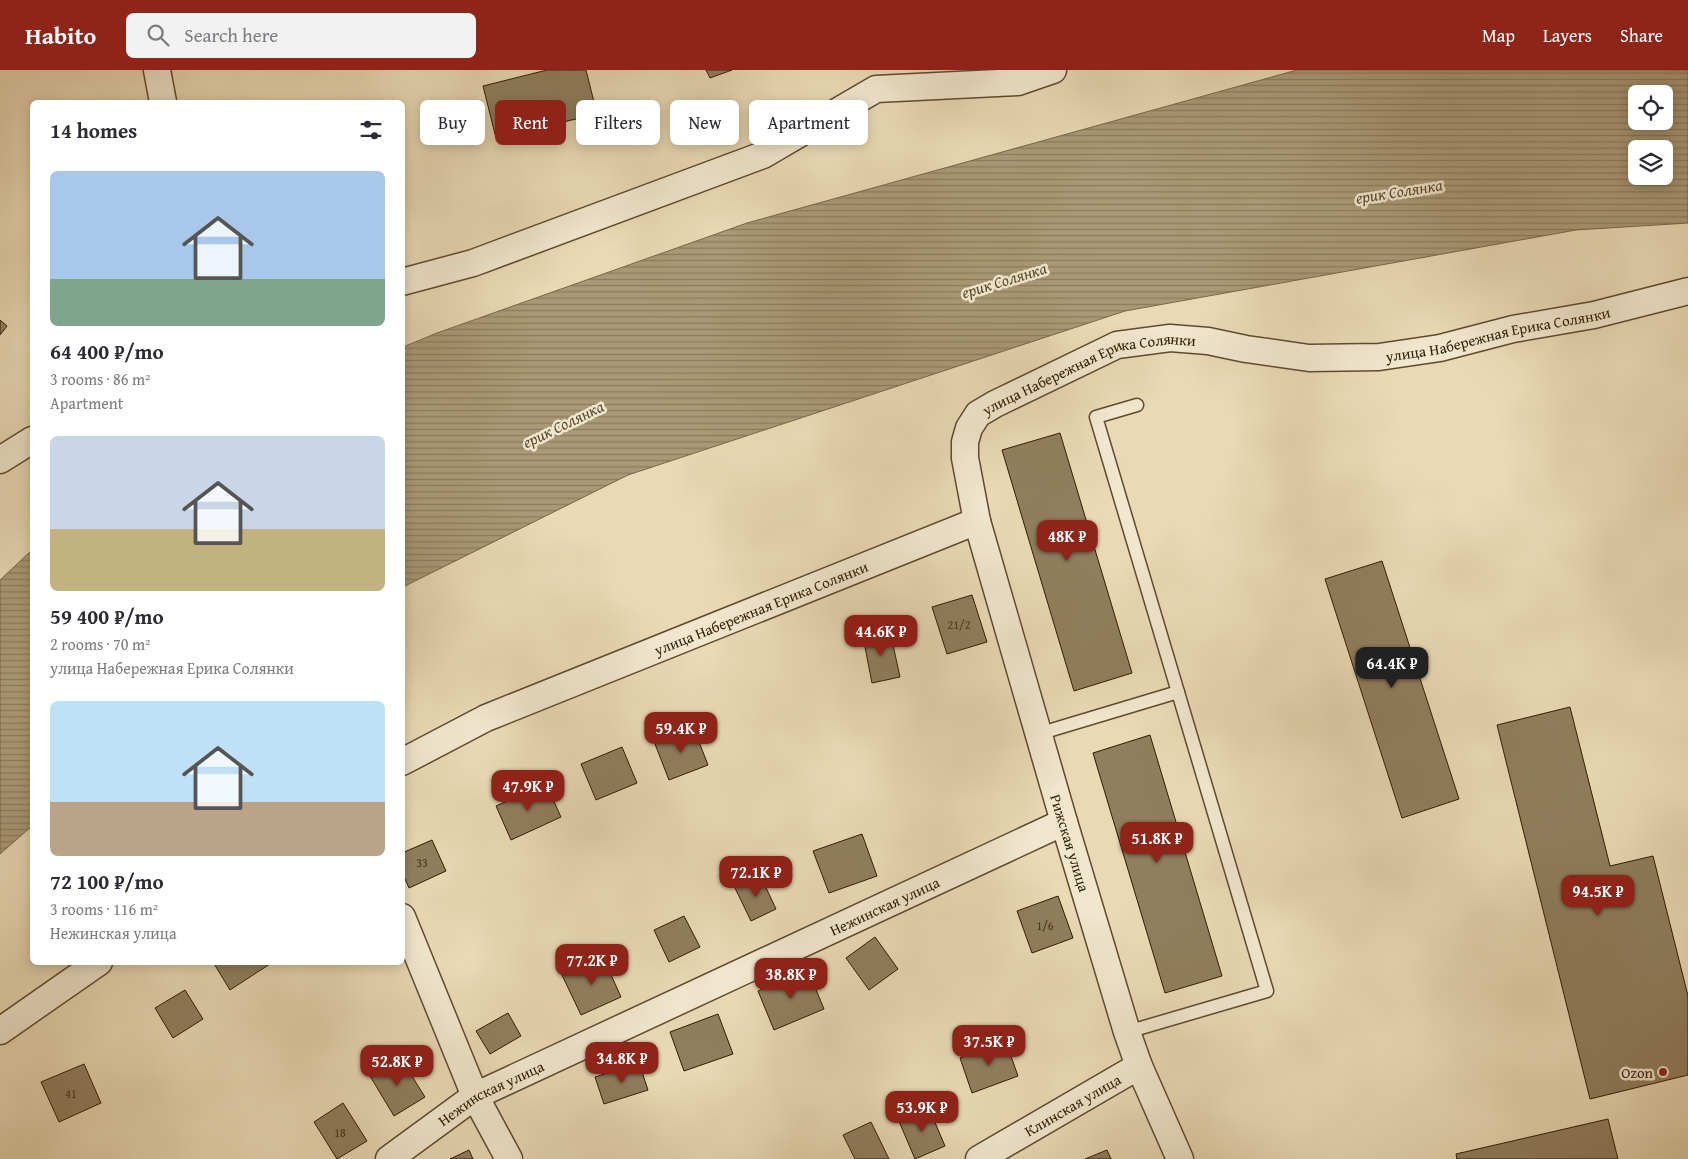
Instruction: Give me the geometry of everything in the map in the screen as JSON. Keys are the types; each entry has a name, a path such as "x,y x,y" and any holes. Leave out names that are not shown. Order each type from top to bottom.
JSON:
{"street":[{"path":"157,70 162,100"},
{"path":"405,281 473,263 763,155 872,80 1018,82 1053,70"},
{"name":"улица Набережная Ерика Солянки","path":"405,760 486,718 977,521 965,458 965,442 969,428 978,414 1117,345 1170,338 1208,341 1246,349 1309,358 1379,357 1440,348 1513,329 1594,315 1688,291"},
{"path":"0,460 30,441"},
{"name":"Рижская улица","path":"977,521 1127,1032 1139,1066 1180,1159"},
{"name":"Нежинская улица","path":"389,1159 475,1096 1064,822"},
{"path":"405,924 475,1096 509,1159"},
{"path":"0,1031 95,965"},
{"name":"Клинская улица","path":"979,1159 1139,1066"}],"lane":[{"path":"1127,1032 1267,991 1096,417 1137,405"},
{"path":"1038,734 1178,692"}],"water":[{"name":"ерик Солянка","path":"1297,70 1688,70 1688,223 1576,230 1125,311 628,475 405,586 405,346 437,333 747,223"},
{"path":"30,552 30,828 0,854 0,580"}],"building":[{"path":"547,70 586,70 594,100 576,100 576,119 566,121 566,100 495,100 495,134 483,86"},
{"path":"706,70 732,70 710,78"},
{"path":"0,320 7,326 0,335"},
{"path":"1060,433 1132,673 1074,691 1002,450"},
{"path":"1382,561 1459,799 1402,818 1325,579"},
{"path":"972,595 987,642 947,654 932,607"},
{"path":"890,631 900,677 872,683 863,637"},
{"path":"1570,707 1610,866 1653,856 1688,996 1688,1075 1590,1099 1497,725"},
{"path":"694,729 708,765 669,780 655,744"},
{"path":"1150,735 1222,976 1165,993 1093,753"},
{"path":"622,747 637,783 596,800 581,764"},
{"path":"546,784 561,817 511,840 496,806"},
{"path":"862,834 877,876 829,893 813,851"},
{"path":"432,840 446,871 409,888 405,879 405,852"},
{"path":"760,875 776,909 751,921 735,888"},
{"path":"1058,896 1073,938 1032,953 1017,911"},
{"path":"684,916 700,947 669,962 654,930"},
{"path":"875,937 898,969 869,990 846,958"},
{"path":"603,957 621,997 581,1015 562,975"},
{"path":"215,965 268,965 230,990"},
{"path":"808,970 824,1009 774,1030 758,991"},
{"path":"185,990 203,1019 173,1038 155,1008"},
{"path":"508,1013 521,1036 490,1054 476,1031"},
{"path":"718,1014 733,1054 684,1071 670,1032"},
{"path":"1006,1042 1018,1076 972,1093 960,1058"},
{"path":"400,1057 425,1097 394,1116 370,1076"},
{"path":"639,1063 648,1090 604,1104 595,1077"},
{"path":"84,1064 101,1103 59,1122 41,1082"},
{"path":"343,1103 367,1141 337,1159 314,1122"},
{"path":"928,1106 945,1146 915,1159 898,1119"},
{"path":"1608,1119 1618,1159 1457,1159 1456,1154"},
{"path":"871,1122 889,1159 855,1159 843,1135"},
{"path":"469,1150 473,1159 450,1159"},
{"path":"1107,1150 1111,1159 1085,1159"}],"place":[{"name":"Ozon","path":"1663,1072"}]}
